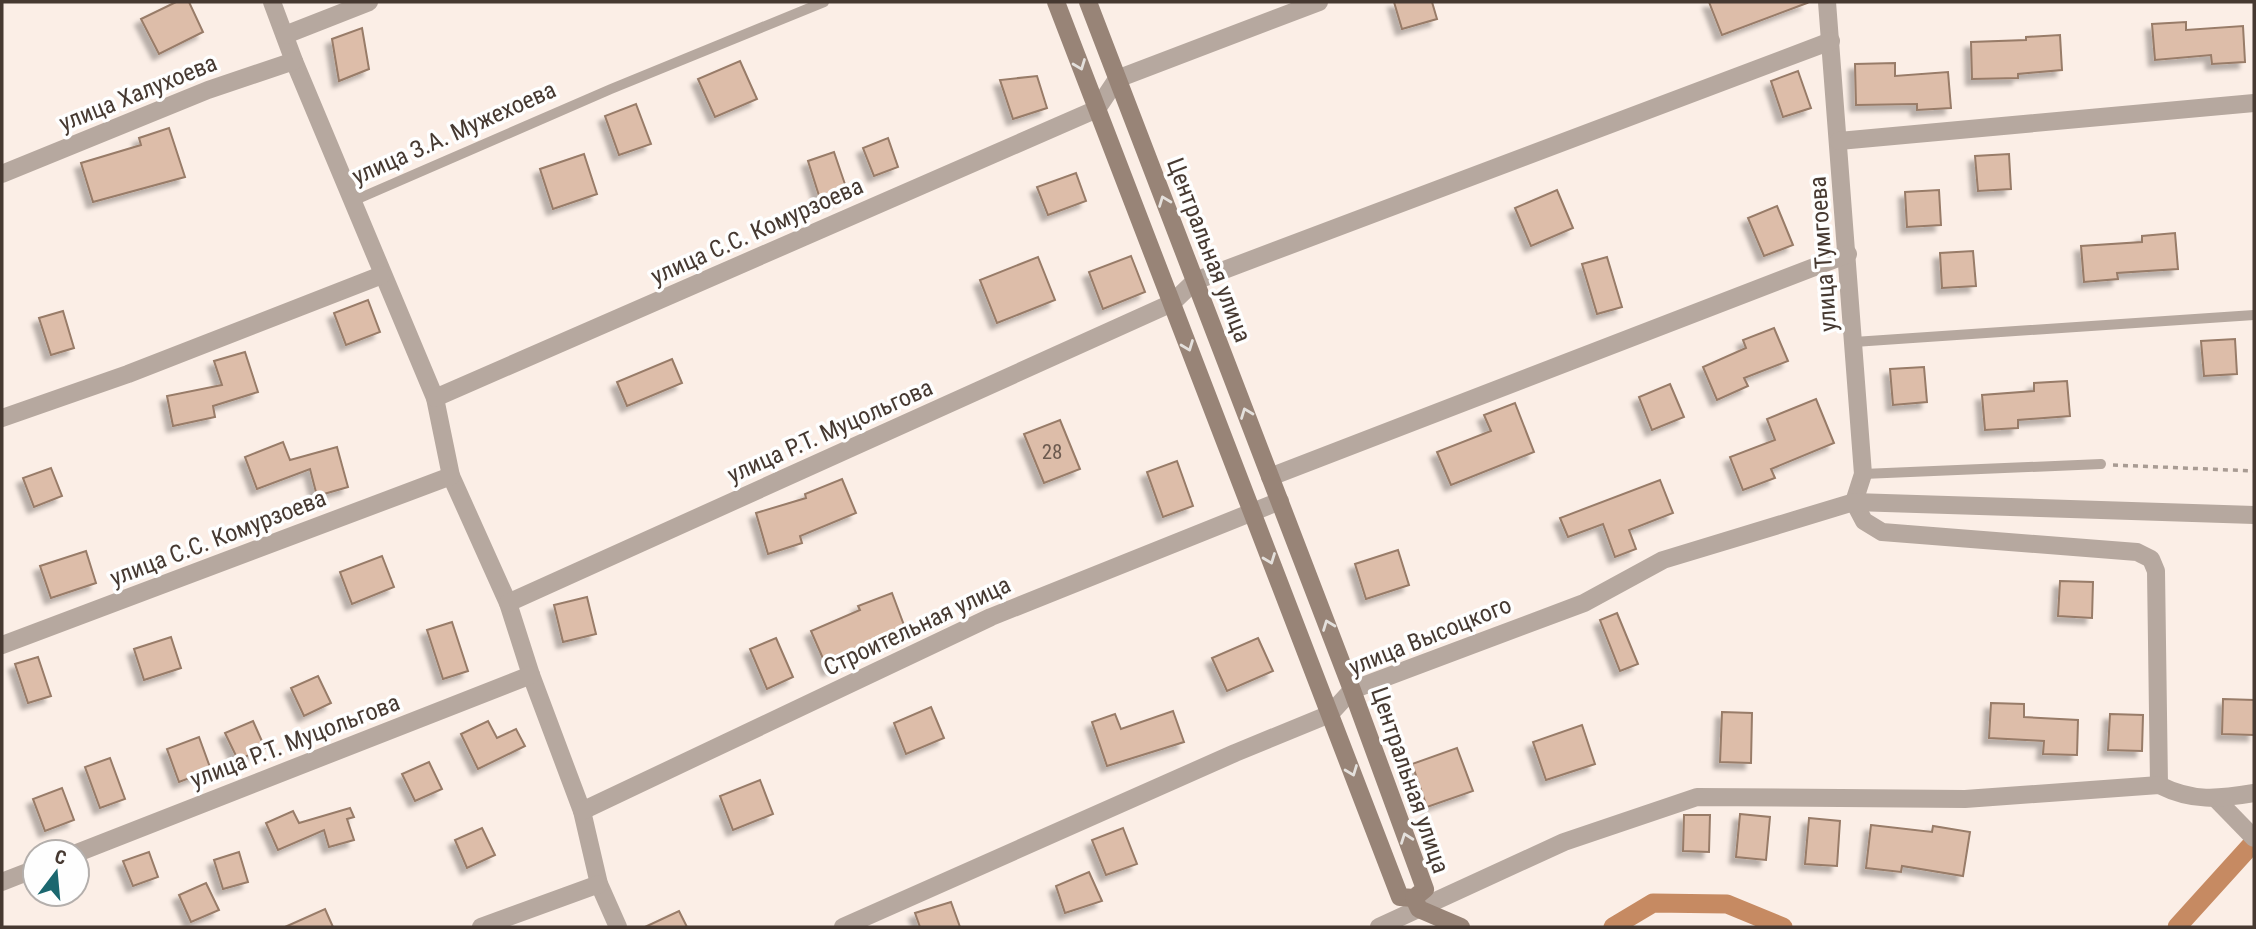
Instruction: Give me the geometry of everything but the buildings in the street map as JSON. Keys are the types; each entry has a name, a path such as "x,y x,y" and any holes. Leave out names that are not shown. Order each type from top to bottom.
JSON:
{"street":[{"path":"272,2 353,201"},
{"path":"285,34 369,2"},
{"name":"Центральная улица","path":"1056,2 1401,897 1417,903 1425,889 1352,690 1088,2"},
{"path":"1097,109 1117,79 1320,2"},
{"name":"улица Тумгоева","path":"1827,2 1863,474 1854,502"},
{"path":"1195,281 1831,41"},
{"name":"улица Халухоева","path":"2,174 208,90 294,61"},
{"path":"1839,141 2254,103"},
{"name":"улица С.С. Комурзоева","path":"435,398 1097,109"},
{"name":"улица З.А. Мужехоева","path":"353,201 435,398 450,476 508,603 531,675 582,811 599,884 618,927"},
{"path":"1270,477 1848,254"},
{"path":"2,418 128,374 382,275"},
{"name":"улица Р.Т. Муцольгова","path":"508,603 1172,303 1195,281"},
{"name":"улица С.С. Комурзоева","path":"2,645 450,476"},
{"name":"Строительная улица","path":"582,811 990,617 1280,501"},
{"path":"1854,502 1864,521 1882,532 2137,552 2151,559 2156,571 2159,785"},
{"name":"улица Высоцкого","path":"843,927 1235,753 1330,714 1352,690 1584,603 1662,561 1854,502 2254,515"},
{"name":"улица Р.Т. Муцольгова","path":"91,848 531,675"},
{"path":"1379,927 1417,903 1564,842 1697,797 1965,799 2159,785 2178,794 2216,800 2254,793"},
{"path":"2216,800 2254,838"},
{"path":"2,882 21,875"},
{"path":"481,927 599,884"},
{"path":"1417,903 1461,927"}],"lane":[{"name":"улица З.А. Мужехоева","path":"353,201 599,94 824,2"},
{"path":"1854,342 2254,314"},
{"path":"1863,474 2101,464"}],"path":[{"path":"2101,464 2254,471"}],"waterway":[{"path":"2177,927 2254,842"},
{"path":"1613,927 1653,903 1727,904 1783,927"}]}
